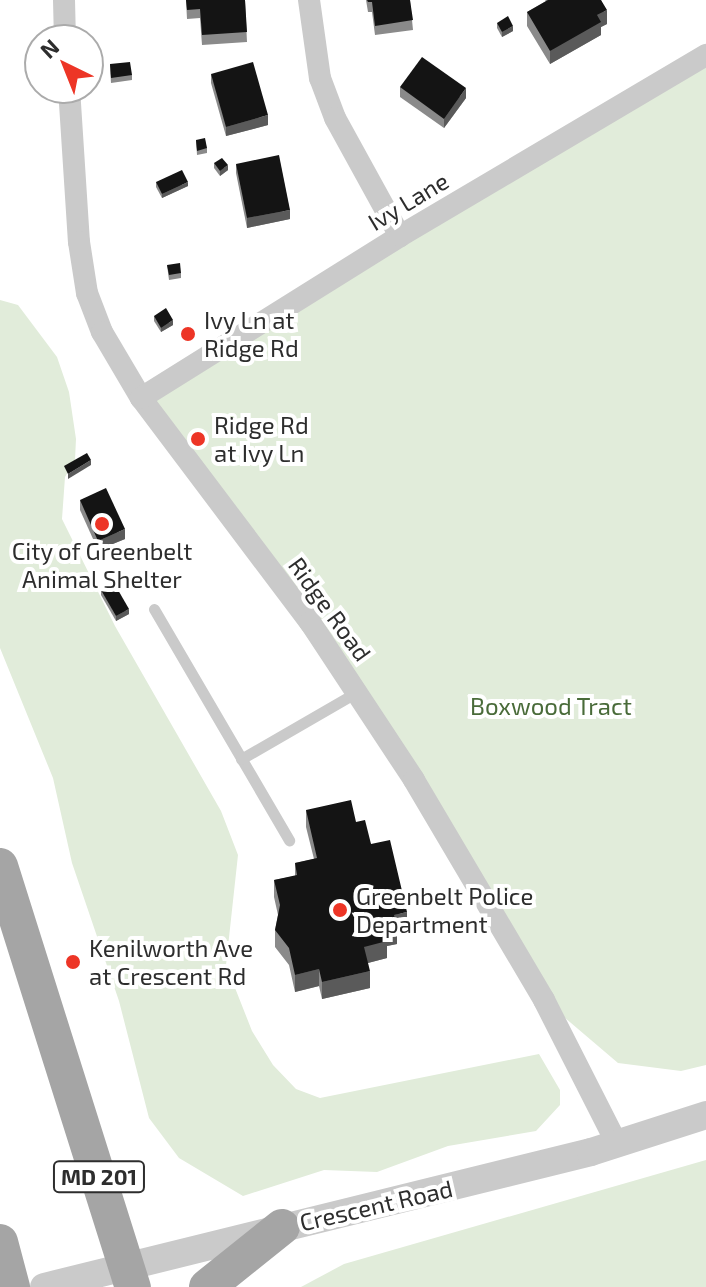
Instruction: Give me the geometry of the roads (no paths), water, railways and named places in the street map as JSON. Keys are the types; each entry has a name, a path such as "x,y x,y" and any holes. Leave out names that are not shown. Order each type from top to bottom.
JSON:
{"main road":[{"name":"MD 201","path":"0,866 130,1276"},
{"path":"207,1287 282,1227"},
{"path":"0,1242 12,1287"}],"street":[{"path":"64,0 65,24"},
{"path":"309,0 320,78 335,118 400,236"},
{"name":"Ivy Lane","path":"141,398 400,236 706,55"},
{"name":"Ridge Road","path":"70,104 87,293 102,332 141,398 357,692 478,886 617,1144"},
{"name":"Crescent Road","path":"44,1287 130,1276 282,1227 617,1144 706,1115"}],"lane":[{"path":"154,609 289,840"},
{"path":"241,759 357,692"}],"place":[{"name":"Ivy Ln at Ridge Rd","path":"188,334"},
{"name":"Ridge Rd at Ivy Ln","path":"198,439"},
{"name":"City of Greenbelt Animal Shelter","path":"102,524"},
{"name":"Greenbelt Police Department","path":"340,910"},
{"name":"Kenilworth Ave at Crescent Rd","path":"73,962"}],"park label":[{"name":"Boxwood Tract","path":"551,706"}]}
